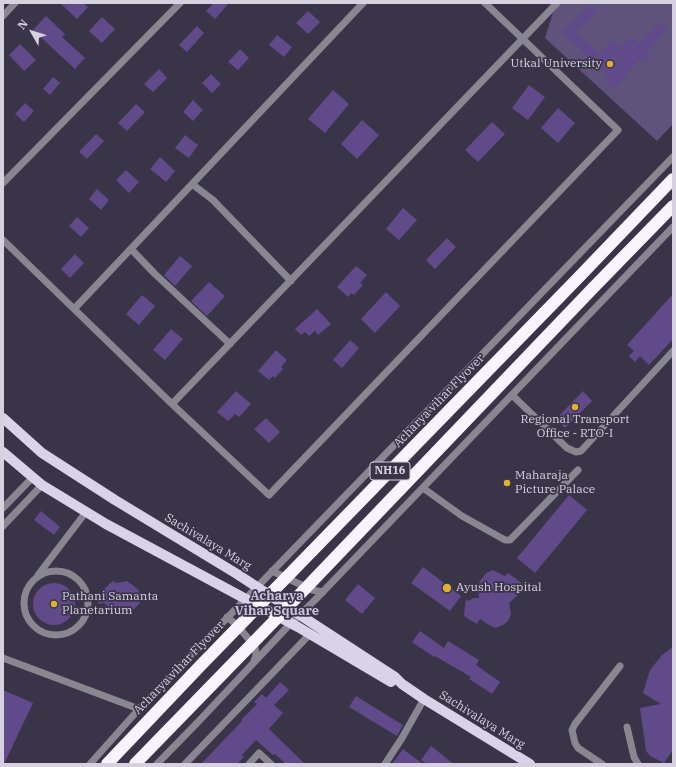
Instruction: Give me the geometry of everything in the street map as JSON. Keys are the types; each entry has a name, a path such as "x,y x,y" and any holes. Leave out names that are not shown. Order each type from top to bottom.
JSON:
{"highway":[{"name":"Acharya vihar Flyover","path":"108,764 202,664 579,278 673,178"},
{"name":"NH16","path":"135,764 673,206"}],"main road":[{"name":"Sachivalaya Marg","path":"3,418 42,453 115,500 300,614 395,677 402,684 424,699 530,764"},
{"name":"Sachivalaya Marg","path":"3,452 42,485 86,512 244,599 291,623 393,683 402,684"}],"street":[{"path":"3,16 15,3"},
{"path":"3,183 180,3"},
{"path":"75,308 363,3"},
{"path":"3,240 75,308 172,404 269,495 618,130 485,3"},
{"path":"172,404 557,3"},
{"path":"90,764 139,709 256,586 673,157"},
{"path":"192,184 213,200 291,281"},
{"path":"157,764 291,623 323,592 673,228"},
{"path":"131,249 230,344"},
{"path":"512,396 567,448 576,452 581,451 673,351"},
{"path":"423,488 462,516 504,540 510,540 578,470"},
{"path":"3,508 33,477"},
{"path":"3,526 42,485"},
{"path":"36,578 44,573 55,571 66,572 75,577 83,585 87,595 88,606 85,617 78,626 69,632 48,634 39,630 32,623 27,615 24,605 25,595 29,586 86,512"},
{"path":"272,571 312,590 323,592"},
{"path":"227,617 237,624 255,647 256,654 253,664"},
{"path":"185,764 310,634"},
{"path":"3,658 139,709"},
{"path":"602,764 578,748 575,743 572,730 620,666"},
{"path":"385,764 402,738 424,699"},
{"path":"627,727 634,757 638,764"},
{"path":"248,764 259,753 271,764"}],"shaded area":[{"name":"Utkal University","path":"556,3 673,3 673,124 657,141 545,38"}],"building":[{"path":"60,3 83,3 88,7 77,19"},
{"path":"214,3 229,3 215,19 206,11"},
{"path":"590,4 597,11 576,32 599,54 613,40 620,47 631,36 640,44 660,23 667,29 647,51 650,55 644,62 640,59 614,89 605,81 609,77 562,32"},
{"path":"308,11 320,22 308,34 296,23"},
{"path":"46,16 65,34 62,37 85,58 75,69 33,30"},
{"path":"102,17 115,29 102,43 89,31"},
{"path":"197,26 204,33 187,52 179,45"},
{"path":"277,35 292,47 284,57 269,45"},
{"path":"20,44 36,60 24,71 9,55"},
{"path":"240,49 249,58 238,70 228,62"},
{"path":"159,69 167,78 153,92 144,84"},
{"path":"211,74 221,84 212,93 202,83"},
{"path":"53,77 60,83 50,95 43,89"},
{"path":"529,85 545,97 528,120 512,108"},
{"path":"333,90 349,104 325,133 308,119"},
{"path":"193,100 203,110 193,121 183,112"},
{"path":"25,103 34,111 24,122 15,114"},
{"path":"136,104 145,112 127,131 118,123"},
{"path":"558,108 575,123 558,143 541,128"},
{"path":"362,120 379,135 357,159 341,144"},
{"path":"492,122 505,134 478,162 465,150"},
{"path":"96,134 104,141 87,159 79,152"},
{"path":"185,135 198,145 189,158 175,148"},
{"path":"160,157 175,171 166,182 150,169"},
{"path":"126,170 139,182 129,193 116,180"},
{"path":"97,189 109,200 101,210 89,199"},
{"path":"403,208 417,220 399,240 386,229"},
{"path":"77,217 89,228 81,237 69,226"},
{"path":"447,238 456,247 435,269 426,260"},
{"path":"75,254 84,263 70,278 61,269"},
{"path":"180,256 192,266 175,286 164,275"},
{"path":"356,266 367,275 360,283 363,285 354,295 351,293 348,297 337,287"},
{"path":"209,282 225,296 207,316 191,301"},
{"path":"386,292 400,306 375,333 361,319"},
{"path":"673,294 673,339 649,365 640,356 635,362 629,356 634,351 627,345"},
{"path":"142,295 155,306 139,325 126,314"},
{"path":"317,309 331,324 318,335 315,331 309,336 305,332 301,335 295,329"},
{"path":"171,329 183,339 165,360 153,350"},
{"path":"350,340 359,348 342,368 333,360"},
{"path":"276,350 287,360 281,367 283,369 275,378 273,376 269,380 258,371"},
{"path":"236,391 251,404 239,417 235,414 228,421 217,412"},
{"path":"583,391 592,401 565,428 556,419"},
{"path":"266,418 280,432 269,443 254,429"},
{"path":"569,495 587,510 535,573 517,558"},
{"path":"41,511 60,527 54,535 34,520"},
{"path":"423,567 461,596 450,611 411,583"},
{"path":"493,570 505,576 508,573 523,584 519,594 509,603 511,614 508,621 495,628 480,619 477,624 465,617 464,614 466,599 469,601 473,598 479,598 478,586 480,581 486,573"},
{"path":"113,581 116,583 127,581 139,590 140,603 131,612 121,613 121,616 104,603 98,604 98,595 103,594 103,590"},
{"name":"Pathani Samanta Planetarium","path":"50,583 58,583 66,586 72,592 75,604 72,616 66,622 58,625 50,625 42,622 36,616 33,608 33,600 36,592 42,586"},
{"path":"358,584 375,598 362,614 345,600"},
{"path":"420,631 444,648 448,641 479,660 476,665 500,682 492,694 469,679 471,677 435,656 434,657 412,642"},
{"path":"673,647 673,750 664,763 650,756 646,751 640,708 661,704 643,693 650,670 662,655"},
{"path":"280,682 289,690 274,705 283,713 269,729 305,764 286,764 256,740 242,755 244,757 237,764 201,764 257,704 254,702 262,694 266,698"},
{"path":"3,690 33,703 4,764 3,764"},
{"path":"356,696 403,725 397,736 349,707"},
{"path":"431,746 453,764 427,764 421,760"},
{"path":"403,749 423,764 392,764"}],"place":[{"name":"Utkal University","path":"610,64"},
{"name":"Regional Transport Office - RTO-I","path":"575,407"},
{"name":"Maharaja Picture Palace","path":"507,483"},
{"name":"Ayush Hospital","path":"447,588"},
{"name":"Pathani Samanta Planetarium","path":"54,604"}],"district":[{"name":"Acharya Vihar Square","path":"277,604"}]}
